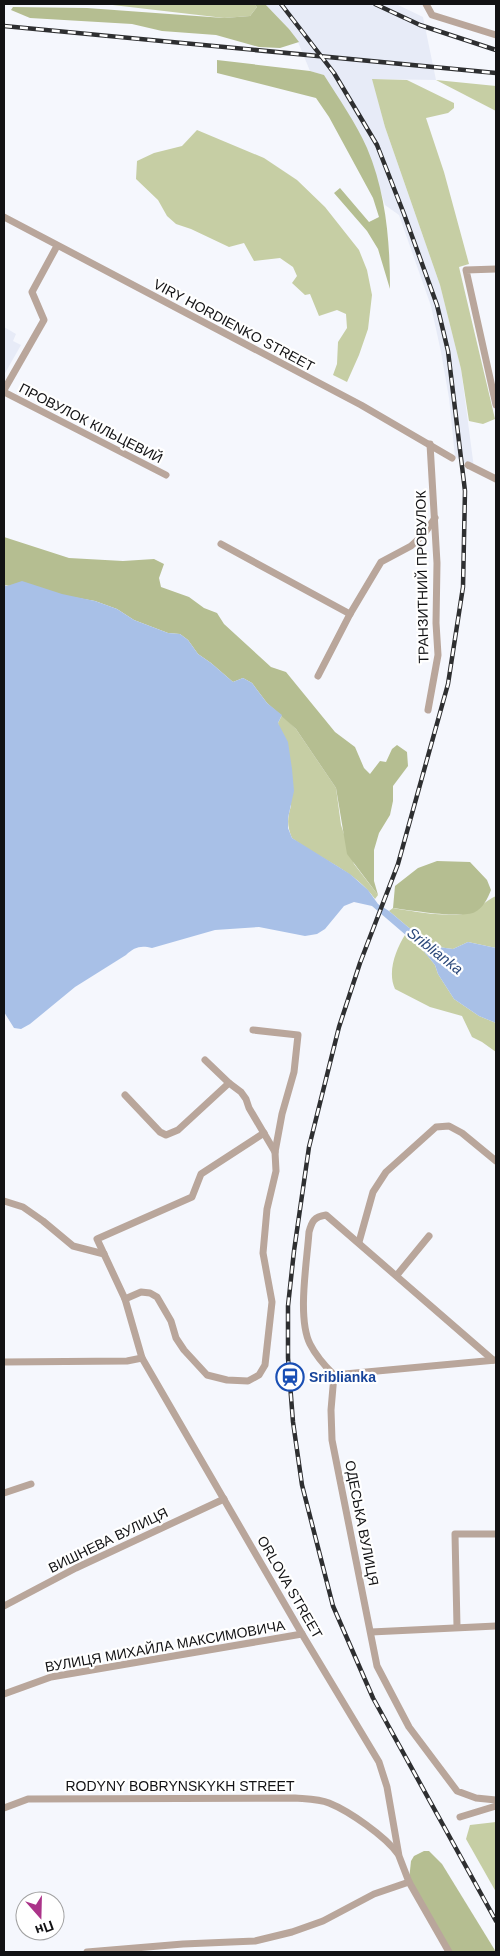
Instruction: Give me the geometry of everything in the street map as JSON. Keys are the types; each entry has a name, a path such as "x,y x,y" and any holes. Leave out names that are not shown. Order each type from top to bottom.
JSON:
{"street":[{"path":"426,4 432,15 496,35"},
{"name":"VIRY HORDIENKO STREET","path":"4,217 361,405 452,458"},
{"path":"4,391 44,320 32,292 57,246"},
{"path":"496,269 466,270 496,405"},
{"name":"ПРОВУЛОК КІЛЬЦЕВИЙ","path":"4,391 166,475"},
{"name":"ТРАНЗИТНИЙ ПРОВУЛОК","path":"428,710 438,655 436,623 437,563 430,444"},
{"path":"468,465 496,479"},
{"path":"318,676 350,614 381,562 411,546 424,534 435,518"},
{"path":"221,544 350,614"},
{"path":"125,1299 141,1292 150,1293 157,1298 171,1321 176,1338 206,1375 227,1380 248,1380 259,1375 265,1365 272,1302 263,1253 267,1209 276,1171 275,1152 282,1114 294,1072 298,1035 253,1030"},
{"path":"205,1060 241,1092 275,1152"},
{"path":"125,1095 160,1132 166,1135 178,1130 229,1083"},
{"path":"359,1242 373,1192 386,1172 436,1127 449,1126 462,1133 496,1161"},
{"name":"ORLOVA STREET","path":"264,1133 201,1174 192,1197 97,1239 125,1299 142,1358 170,1403 302,1634 379,1762 387,1787 399,1856 409,1882 449,1952"},
{"path":"4,1201 23,1207 43,1220 73,1246 104,1254"},
{"path":"326,1214 495,1360 334,1375 319,1359 309,1343 303,1318 308,1232 312,1221 326,1214"},
{"path":"398,1275 429,1236"},
{"path":"4,1362 127,1362 142,1358"},
{"name":"ОДЕСЬКА ВУЛИЦЯ","path":"334,1375 331,1410 332,1440 378,1666 409,1727 457,1791 476,1798 496,1800"},
{"path":"4,1493 31,1484"},
{"name":"ВИШНЕВА ВУЛИЦЯ","path":"4,1606 76,1568 224,1499"},
{"path":"457,1627 455,1534 496,1534"},
{"path":"371,1632 496,1626"},
{"name":"ВУЛИЦЯ МИХАЙЛА МАКСИМОВИЧА","path":"4,1694 51,1677 302,1634"},
{"name":"RODYNY BOBRYNSKYKH STREET","path":"4,1808 28,1799 295,1798 329,1803 367,1825 386,1840 399,1856"},
{"path":"460,1818 496,1806"},
{"path":"87,1952 183,1944 255,1941 292,1932 323,1921 374,1894 409,1882"}],"shaded area":[{"path":"265,4 396,4 423,17 436,80 373,79 385,127 440,285 461,369 474,468 455,457 449,398 431,306 399,215 385,205 367,149 324,75 310,71 298,42 289,29"},
{"path":"4,327 16,334 13,341 21,345 4,375"}],"green space":[{"path":"104,4 254,4 257,7 250,16 224,18"},
{"path":"254,4 265,4 299,42 280,48 259,47 216,35 162,31 132,24 30,18 11,10 13,7 87,8 224,18 250,16 257,7"},
{"path":"217,60 310,71 324,75 358,129 379,182 388,235 390,289 378,249 367,231 334,193 340,188 369,222 379,217 373,198 329,117 316,98 217,73"},
{"path":"372,79 407,80 454,103 454,108 448,113 426,118 444,172 469,264 459,267 495,419 483,424 469,421 461,369 440,285 385,127"},
{"path":"436,80 496,86 496,111"},
{"path":"197,130 264,158 297,180 325,207 359,250 367,270 372,295 368,329 347,382 333,375 337,364 338,342 347,328 346,314 337,310 319,316 310,294 305,295 292,283 297,276 293,267 280,258 254,261 244,243 229,247 176,224 167,216 158,200 136,179 137,161 154,153 182,146"},
{"path":"4,537 69,558 123,561 154,559 164,564 159,578 161,587 189,597 204,608 217,613 224,624 271,667 286,672 335,732 355,747 364,768 370,774 380,761 386,762 392,749 397,745 407,752 408,766 393,786 393,801 390,815 379,833 374,850 374,881 378,895 347,854 336,788 296,729 267,703 252,683 243,678 233,682 198,654 188,640 180,634 168,633 134,620 117,609 95,601 4,585"},
{"path":"282,715 296,729 336,788 341,825 354,864 378,895 375,899 367,889 347,872 292,838 288,822 291,806 278,723"},
{"path":"437,861 470,862 487,880 491,890 480,908 475,912 459,915 393,908 395,886 418,868"},
{"path":"496,896 496,948 468,942 453,949 438,947 408,927 389,911 393,908 432,914 463,914 474,910"},
{"path":"405,935 422,949 435,965 438,974 454,999 479,1016 496,1023 496,1052 472,1037 462,1016 430,1007 395,989 392,968"},
{"path":"496,1822 496,1892 466,1839 470,1825"},
{"path":"424,1851 429,1851 442,1864 496,1952 449,1952 409,1880 411,1861 414,1856"}],"water":[{"path":"22,581 62,594 95,601 117,609 134,620 168,633 180,634 188,640 198,654 233,682 243,678 252,683 267,703 282,715 278,723 288,742 294,791 288,818 288,828 292,838 350,874 368,890 378,904 438,947 453,949 468,942 496,948 496,1023 479,1016 454,999 438,974 435,965 422,949 372,906 354,902 344,906 325,929 317,934 305,936 259,927 215,930 152,948 135,948 75,987 30,1024 21,1029 14,1028 4,1012 4,585 7,586"}],"railway":[{"path":"281,4 334,73 377,145 404,214 437,305 448,351 465,491 463,587 448,684 398,864 360,963 339,1027 309,1147 288,1306 288,1358 293,1422 302,1485 333,1606 373,1698 496,1921"},
{"path":"375,4 420,25 496,50"},
{"path":"4,26 496,73"}],"place":[{"name":"Sriblianka","path":"290,1377"}]}
